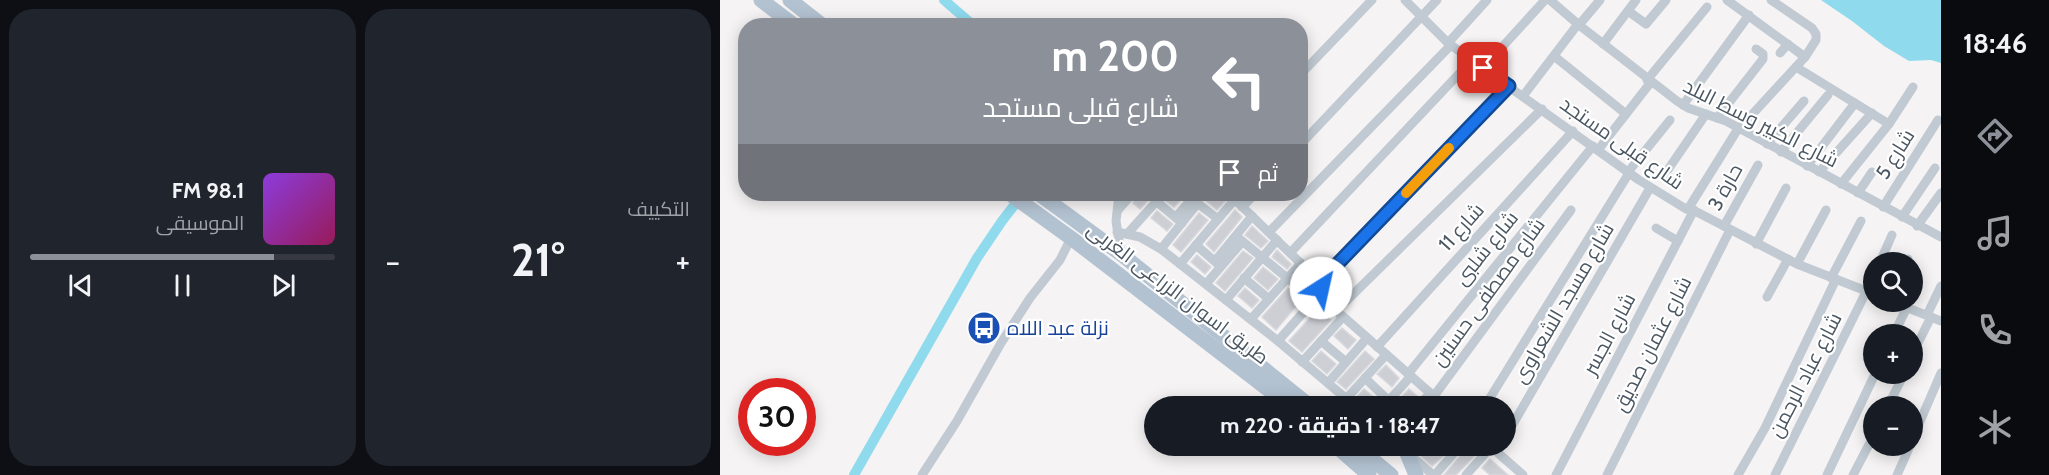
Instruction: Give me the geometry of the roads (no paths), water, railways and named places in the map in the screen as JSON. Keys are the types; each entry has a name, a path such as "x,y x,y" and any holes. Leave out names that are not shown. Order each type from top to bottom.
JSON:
{"main road":[{"path":"761,0 786,18"},
{"path":"790,18 792,2"},
{"path":"792,2 813,18"},
{"name":"طريق اسوان الزراعى الغربى","path":"1020,201 1277,396"},
{"name":"طريق اسوان الزراعى الغربى","path":"1049,201 1121,254 1298,396"},
{"path":"1347,456 1369,475"},
{"path":"1368,456 1391,475"},
{"path":"1410,456 1416,475"}],"street":[{"path":"1308,67 1372,0"},
{"name":"شارع قبلى مستجد","path":"1406,0 1450,44 1650,188 1797,264 1863,290"},
{"path":"1308,137 1437,0"},
{"path":"1308,191 1450,44 1487,0"},
{"path":"1483,68 1547,0"},
{"name":"شارع الكبير وسط البلد","path":"1547,0 1683,105 1740,129 1941,237"},
{"path":"1523,96 1600,0"},
{"path":"1603,44 1636,0"},
{"path":"1628,11 1646,24 1666,0"},
{"path":"1727,0 1805,57 1816,40 1816,34 1812,28 1772,0"},
{"name":"شارع شلبى","path":"1392,396 1595,148 1626,114 1707,7"},
{"path":"1683,105 1749,15"},
{"path":"1780,54 1788,44"},
{"path":"1717,118 1763,58 1763,54 1756,49"},
{"path":"1554,56 1626,114"},
{"name":"شارع الجسر","path":"1556,475 1678,241 1691,210 1740,129 1805,57"},
{"path":"1290,253 1472,60"},
{"path":"1796,67 1889,124"},
{"path":"1278,341 1317,297 1320,282 1509,86"},
{"path":"1841,184 1889,124 1913,87"},
{"path":"1781,152 1828,95"},
{"path":"1767,144 1804,100"},
{"path":"1807,166 1856,103"},
{"path":"1302,362 1322,341 1339,314 1542,109"},
{"path":"1819,172 1872,113"},
{"path":"1665,174 1706,114"},
{"path":"1491,396 1628,172 1670,120"},
{"name":"شارع 5","path":"1883,207 1938,120"},
{"name":"شارع 11","path":"1377,347 1573,131"},
{"name":"حارة 3","path":"1727,228 1758,165"},
{"path":"1902,217 1935,168"},
{"path":"1858,193 1872,172"},
{"name":"شارع مسجد الشعراوى","path":"1516,419 1650,188"},
{"path":"1756,244 1786,188"},
{"path":"1917,226 1941,193"},
{"path":"1118,201 1117,232 1121,254"},
{"path":"1116,212 1126,201"},
{"path":"1128,233 1156,201"},
{"path":"1163,201 1179,220"},
{"path":"1161,249 1193,201"},
{"path":"1198,201 1218,219"},
{"path":"1180,264 1234,201"},
{"path":"1236,201 1320,282"},
{"path":"1269,232 1299,201"},
{"name":"شارع مصطفى حسنين","path":"1432,395 1571,210"},
{"path":"1797,264 1826,210"},
{"path":"1206,284 1218,263 1239,239 1252,216"},
{"path":"1738,475 1765,428 1861,221"},
{"path":"1656,228 1678,241"},
{"name":"شارع عثمان صديق","path":"1607,475 1727,228"},
{"path":"1117,232 1128,233 1161,249 1251,319 1343,396"},
{"path":"1884,252 1892,235"},
{"path":"921,475 957,421 1001,343 1030,298 1060,260 1071,238"},
{"path":"1239,239 1287,279 1322,298 1432,395"},
{"path":"1226,300 1277,240"},
{"path":"1196,245 1218,263"},
{"path":"1767,297 1788,259"},
{"path":"1251,319 1301,263"},
{"path":"1244,278 1269,299"},
{"path":"1923,330 1941,286"},
{"name":"شارع عباد الرحمن","path":"1775,475 1863,306"},
{"path":"1919,312 1941,321"},
{"path":"1328,383 1367,338"},
{"path":"1322,341 1346,362"},
{"path":"1349,396 1386,355"},
{"path":"1923,415 1941,373"},
{"path":"1365,378 1380,396"},
{"path":"1827,475 1870,384"},
{"path":"1415,456 1434,475 1450,456"},
{"path":"1470,474 1486,456"},
{"path":"1502,456 1517,473"},
{"path":"1854,475 1864,456"},
{"path":"1897,475 1906,456"}],"water":[{"path":"1821,0 1941,0 1941,63 1931,60 1909,61 1884,46"}],"waterway":[{"path":"944,0 965,18"},
{"path":"854,475 977,258 1018,201"}],"place":[{"name":"نزلة عبد اللاه","path":"984,328"}]}
